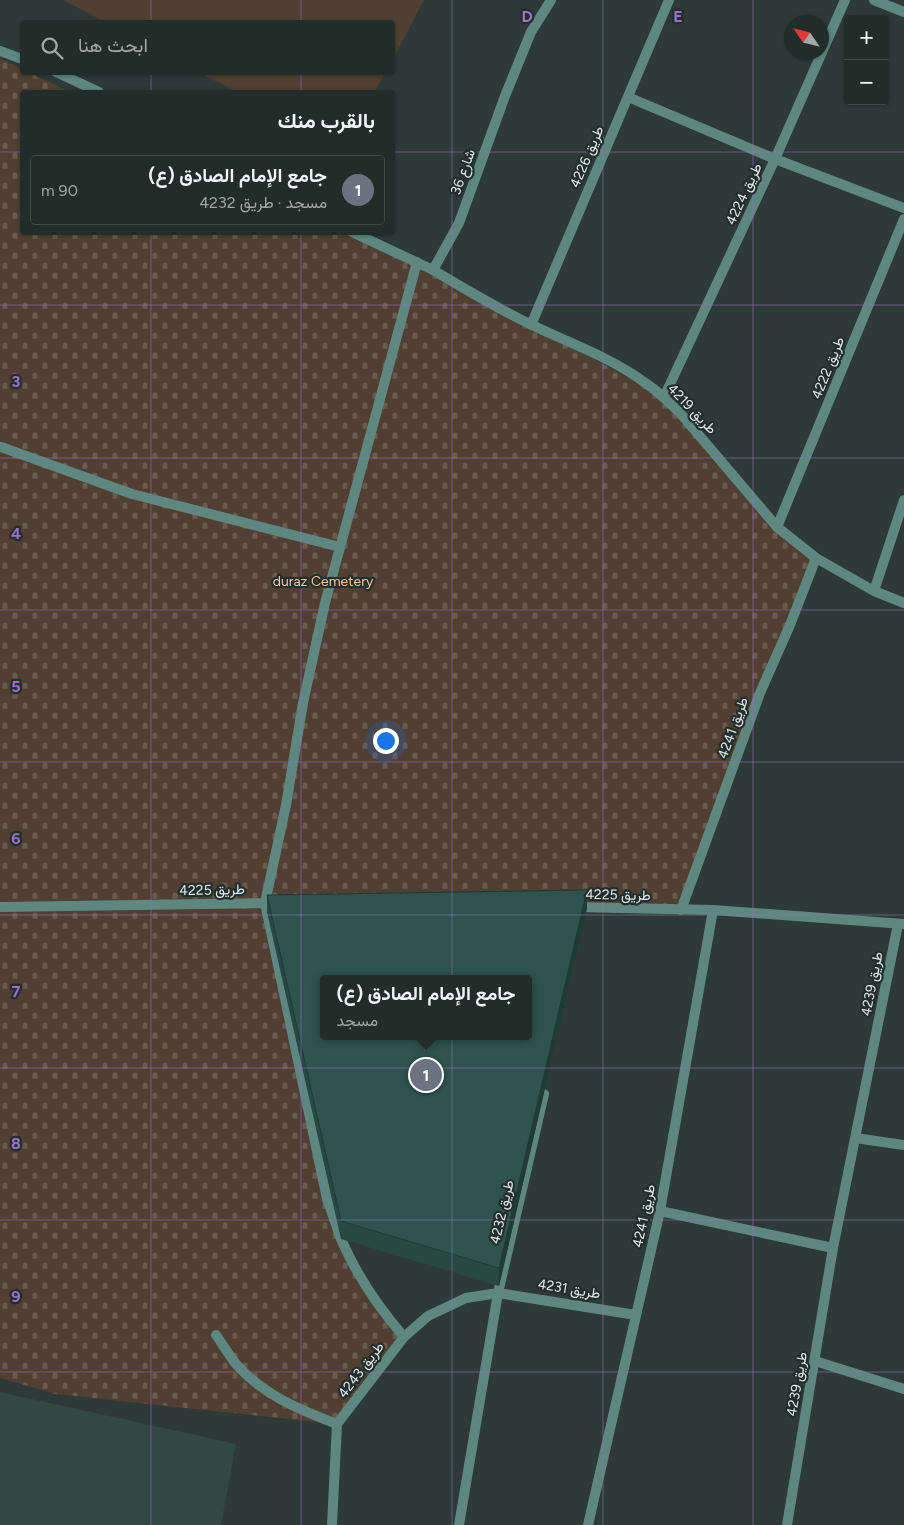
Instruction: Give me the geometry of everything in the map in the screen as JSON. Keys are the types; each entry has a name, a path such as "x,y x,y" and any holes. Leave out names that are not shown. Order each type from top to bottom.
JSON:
{"street":[{"name":"شارع 36","path":"432,270 459,223 505,96 531,32 551,0"},
{"name":"طريق 4226","path":"531,325 669,0"},
{"name":"طريق 4224","path":"664,397 775,159 845,0"},
{"path":"874,0 904,12"},
{"path":"0,51 20,58"},
{"path":"63,75 96,90"},
{"path":"628,97 775,159 904,208"},
{"name":"طريق 4222","path":"777,528 904,219"},
{"path":"358,235 432,270"},
{"path":"404,1337 375,1298 355,1266 341,1239 327,1199 265,903 286,805 305,694 325,603 417,262"},
{"name":"طريق 4219","path":"432,270 462,289 531,325 621,368 643,381 664,397 688,421 777,528 816,558 874,591 904,603"},
{"path":"1,447 132,494 340,546"},
{"path":"874,591 904,500"},
{"name":"طريق 4241","path":"682,910 760,693 790,625 816,558"},
{"name":"طريق 4225","path":"0,907 285,903"},
{"name":"طريق 4225","path":"568,907 586,912 713,910 901,924"},
{"name":"طريق 4241","path":"588,1525 660,1211 713,910"},
{"name":"طريق 4239","path":"787,1525 834,1248 855,1138 901,924"},
{"name":"طريق 4232","path":"459,1525 498,1293 546,1082"},
{"path":"855,1138 904,1145"},
{"path":"660,1211 834,1248"},
{"name":"طريق 4243","path":"337,1424 404,1337 428,1316 466,1298 498,1293"},
{"name":"طريق 4231","path":"498,1293 636,1314"},
{"path":"216,1335 237,1365 264,1390 296,1408 337,1424 332,1525"},
{"path":"815,1361 904,1390"}],"shaded area":[{"path":"0,1392 236,1444 221,1525 0,1525"}],"green space":[{"path":"63,0 424,0 395,55 395,20 101,20"},
{"name":"duraz Cemetery","path":"0,58 20,68 20,75 34,75 66,90 20,90 20,235 352,235 531,325 664,397 777,527 816,558 681,910 265,903 303,1084 341,1239 404,1337 337,1424 55,1394 0,1378"},
{"path":"204,75 384,75 376,90 233,90"}],"building":[{"path":"587,890 499,1268 341,1221 267,895"}],"place":[{"name":"جامع الإمام الصادق (ع)","path":"426,1075"}]}
